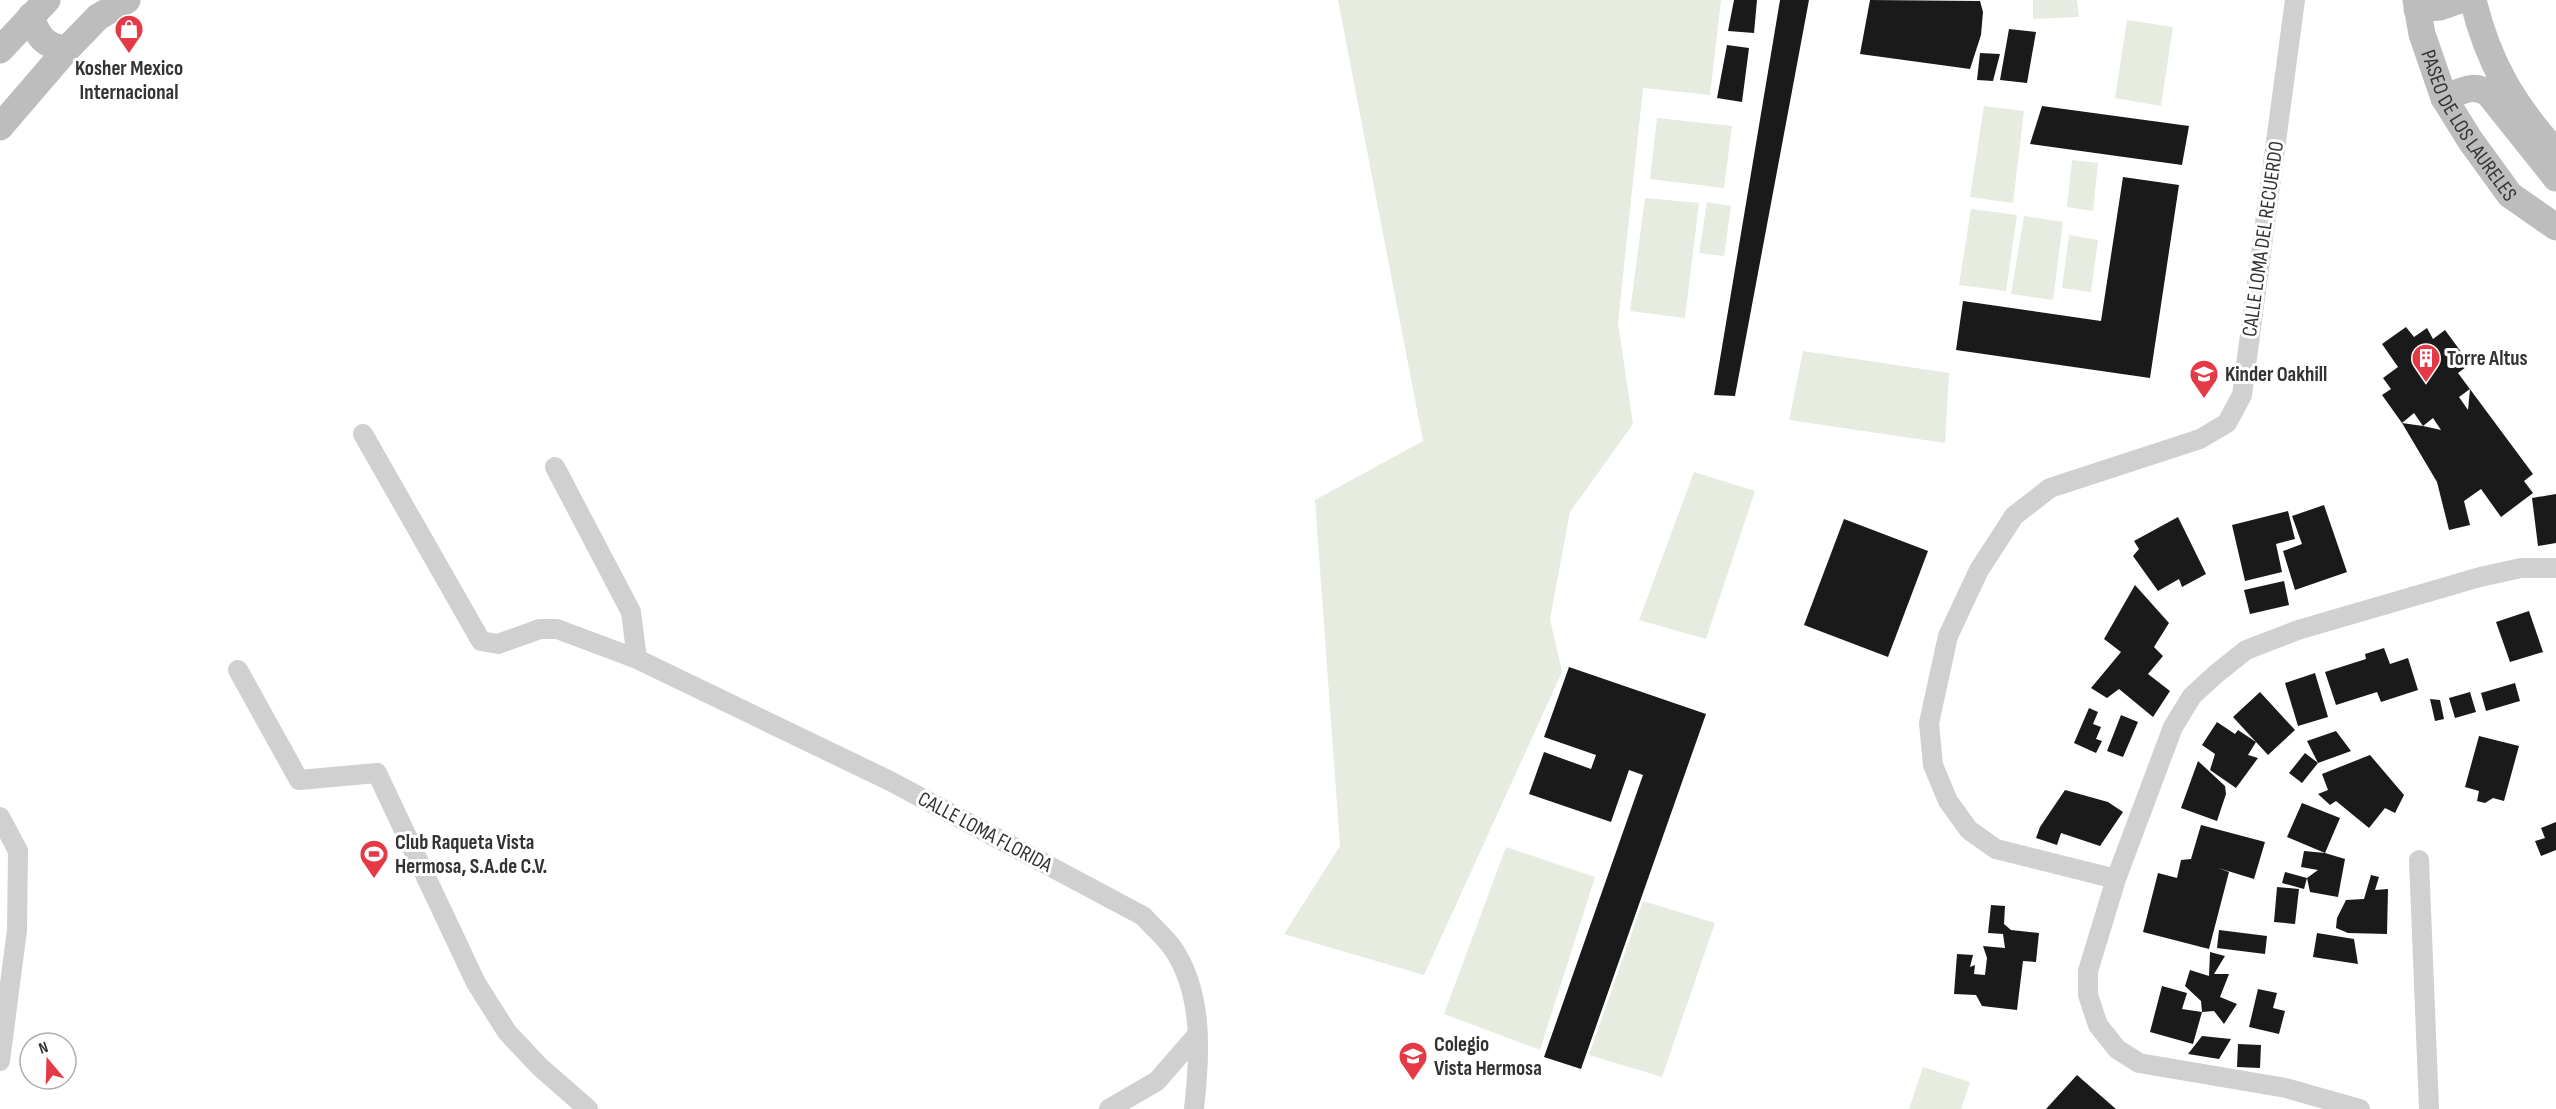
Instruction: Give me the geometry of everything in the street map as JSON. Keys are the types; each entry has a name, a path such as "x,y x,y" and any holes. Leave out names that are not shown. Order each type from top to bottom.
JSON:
{"main road":[{"path":"0,127 67,49 98,17 127,0"},
{"path":"2416,4 2440,8 2460,0"},
{"path":"2473,0 2486,47 2499,74 2544,139 2556,152"},
{"name":"PASEO DE LOS LAURELES","path":"2416,4 2429,60 2444,98 2470,140 2510,195 2556,227"},
{"path":"39,8 36,31 43,41 54,48 67,49"},
{"path":"0,50 39,8"},
{"path":"2444,98 2471,87 2481,88 2489,94 2556,178"}],"street":[{"name":"CALLE LOMA DEL RECUERDO","path":"2116,879 1995,849 1969,830 1948,801 1933,765 1929,723 1948,636 1980,570 2014,516 2050,488 2200,439 2227,423 2242,395 2295,0"},
{"name":"CALLE LOMA FLORIDA","path":"363,434 481,641 498,644 540,629 556,628 637,659 890,781 1143,916 1172,946 1189,983 1196,1009 1198,1059 1194,1109"},
{"path":"555,467 631,612 637,659"},
{"path":"2360,1109 2286,1088 2139,1063 2118,1049 2098,1025 2088,995 2088,971 2116,879 2174,727 2192,696 2246,650 2298,630 2480,577 2521,568 2556,568"},
{"path":"238,670 299,780 377,773 476,983 507,1032 540,1067 588,1109"},
{"path":"0,817 18,851 17,930 0,1061"},
{"path":"2419,860 2428,1109"},
{"path":"1109,1109 1157,1081 1197,1035"}],"shaded area":[{"path":"1338,0 1721,0 1710,95 1643,88 1618,323 1633,424 1570,512 1550,619 1562,672 1424,975 1284,934 1340,846 1315,500 1423,441"},
{"path":"2033,0 2077,0 2079,17 2033,19"},
{"path":"2127,20 2173,27 2161,106 2115,98"},
{"path":"1984,106 2024,111 2013,203 1970,197"},
{"path":"1657,118 1732,126 1724,188 1650,179"},
{"path":"2072,160 2098,163 2093,211 2067,207"},
{"path":"1645,198 1699,203 1685,318 1630,311"},
{"path":"1707,202 1731,206 1724,256 1699,253"},
{"path":"1971,209 2017,215 2006,291 1959,285"},
{"path":"2024,216 2063,222 2053,300 2011,294"},
{"path":"2069,235 2098,240 2091,292 2062,288"},
{"path":"1803,351 1949,373 1945,443 1789,420"},
{"path":"1694,472 1755,491 1706,639 1639,620"},
{"path":"1506,847 1595,877 1540,1050 1444,1014"},
{"path":"1643,901 1715,923 1662,1077 1589,1055"},
{"path":"1923,1067 1970,1082 1961,1109 1909,1109"}],"building":[{"path":"1734,0 1757,0 1754,33 1728,31"},
{"path":"1780,0 1809,0 1735,396 1714,395"},
{"path":"1870,0 1980,1 1983,12 1981,35 1970,69 1860,54"},
{"path":"2009,29 2036,32 2027,83 2000,80"},
{"path":"1727,45 1749,48 1742,102 1717,98"},
{"path":"1980,53 2000,54 1993,81 1977,80"},
{"path":"2042,106 2189,126 2182,165 2030,144"},
{"path":"2123,177 2179,185 2150,378 1956,350 1963,301 2101,321"},
{"path":"2406,327 2414,337 2427,328 2433,339 2445,330 2470,364 2458,373 2470,389 2533,474 2524,481 2533,493 2501,517 2481,489 2464,501 2470,525 2449,530 2437,482 2402,423 2382,395 2391,389 2383,378 2398,367 2382,344","holes":["2470,389 2468,410 2459,397","2414,413 2423,426 2402,423","2433,418 2441,430 2423,426"]},
{"path":"2556,494 2556,543 2538,546 2532,498"},
{"path":"2324,505 2347,572 2295,590 2283,551 2302,544 2292,516"},
{"path":"2288,511 2295,539 2276,544 2282,572 2245,581 2232,525"},
{"path":"2178,517 2206,574 2182,587 2179,579 2158,591 2133,556 2139,549 2134,541"},
{"path":"1844,519 1928,551 1888,657 1804,625"},
{"path":"2284,581 2289,605 2250,614 2244,590"},
{"path":"2135,585 2169,623 2154,647 2163,656 2148,674 2170,691 2153,717 2119,689 2107,698 2091,688 2121,652 2104,639"},
{"path":"2529,611 2543,652 2510,662 2496,622"},
{"path":"2384,648 2390,664 2408,658 2418,690 2381,702 2377,692 2336,705 2325,672 2366,659 2365,654"},
{"path":"1569,667 1706,714 1581,1069 1544,1057 1643,775 1629,770 1611,822 1529,794 1544,752 1591,769 1596,755 1544,737"},
{"path":"2315,673 2328,717 2298,726 2285,683"},
{"path":"2515,683 2520,701 2486,711 2481,693"},
{"path":"2260,692 2295,730 2268,755 2233,717"},
{"path":"2470,692 2476,712 2455,718 2449,698"},
{"path":"2430,699 2440,700 2444,719 2435,721"},
{"path":"2089,708 2098,712 2093,724 2101,727 2096,739 2102,741 2096,753 2074,743"},
{"path":"2121,715 2138,722 2123,757 2107,751"},
{"path":"2217,722 2235,734 2238,730 2256,742 2248,755 2258,758 2236,788 2210,770 2215,754 2202,745"},
{"path":"2336,731 2351,751 2318,763 2307,741"},
{"path":"2479,736 2519,746 2504,801 2493,798 2485,803 2477,801 2479,791 2465,787"},
{"path":"2305,753 2318,763 2302,783 2289,773"},
{"path":"2370,755 2404,795 2395,813 2385,808 2369,828 2336,801 2330,805 2318,794 2328,790 2322,774"},
{"path":"2198,761 2225,786 2226,794 2217,821 2181,808"},
{"path":"2065,790 2108,802 2123,812 2100,846 2061,833 2057,845 2036,838 2040,827"},
{"path":"2302,803 2340,818 2325,853 2287,837"},
{"path":"2556,822 2556,850 2541,856 2535,841 2545,838 2541,828"},
{"path":"2201,825 2265,842 2254,879 2218,868 2229,872 2209,949 2143,932 2158,873 2177,878 2181,860 2191,859"},
{"path":"2304,851 2325,853 2345,859 2338,897 2310,892 2307,878 2318,870 2301,867"},
{"path":"2285,872 2307,878 2304,889 2282,883"},
{"path":"2371,875 2379,877 2375,890 2388,889 2387,934 2348,933 2336,928 2337,918 2346,900 2364,899"},
{"path":"2277,887 2299,889 2295,924 2274,922"},
{"path":"1991,905 2005,906 2004,924 2011,930 2039,933 2036,962 2023,961 2017,1010 1982,1006 1976,995 1954,994 1957,954 1973,955 1970,967 1975,965 1974,974 1985,975 1987,958 1983,946 2005,948 2003,934 1988,933"},
{"path":"2219,930 2267,936 2265,954 2217,948"},
{"path":"2317,933 2354,939 2358,964 2313,957"},
{"path":"2210,952 2225,956 2214,974 2229,974 2220,997 2237,1004 2224,1024 2214,1011 2202,1012 2201,1001 2185,986 2190,970 2209,976"},
{"path":"2162,986 2187,993 2182,1009 2202,1012 2193,1044 2150,1032"},
{"path":"2258,989 2277,993 2273,1008 2285,1011 2279,1034 2249,1027"},
{"path":"2202,1036 2231,1039 2219,1059 2188,1054"},
{"path":"2238,1044 2261,1045 2260,1068 2237,1067"},
{"path":"2077,1075 2116,1109 2046,1109"}],"place":[{"name":"Kosher Mexico Internacional","path":"129,54"},
{"name":"Torre Altus","path":"2426,384"},
{"name":"Kinder Oakhill","path":"2204,400"},
{"name":"Club Raqueta Vista Hermosa, S.A.de C.V.","path":"374,880"},
{"name":"Colegio Vista Hermosa","path":"1413,1082"}]}
